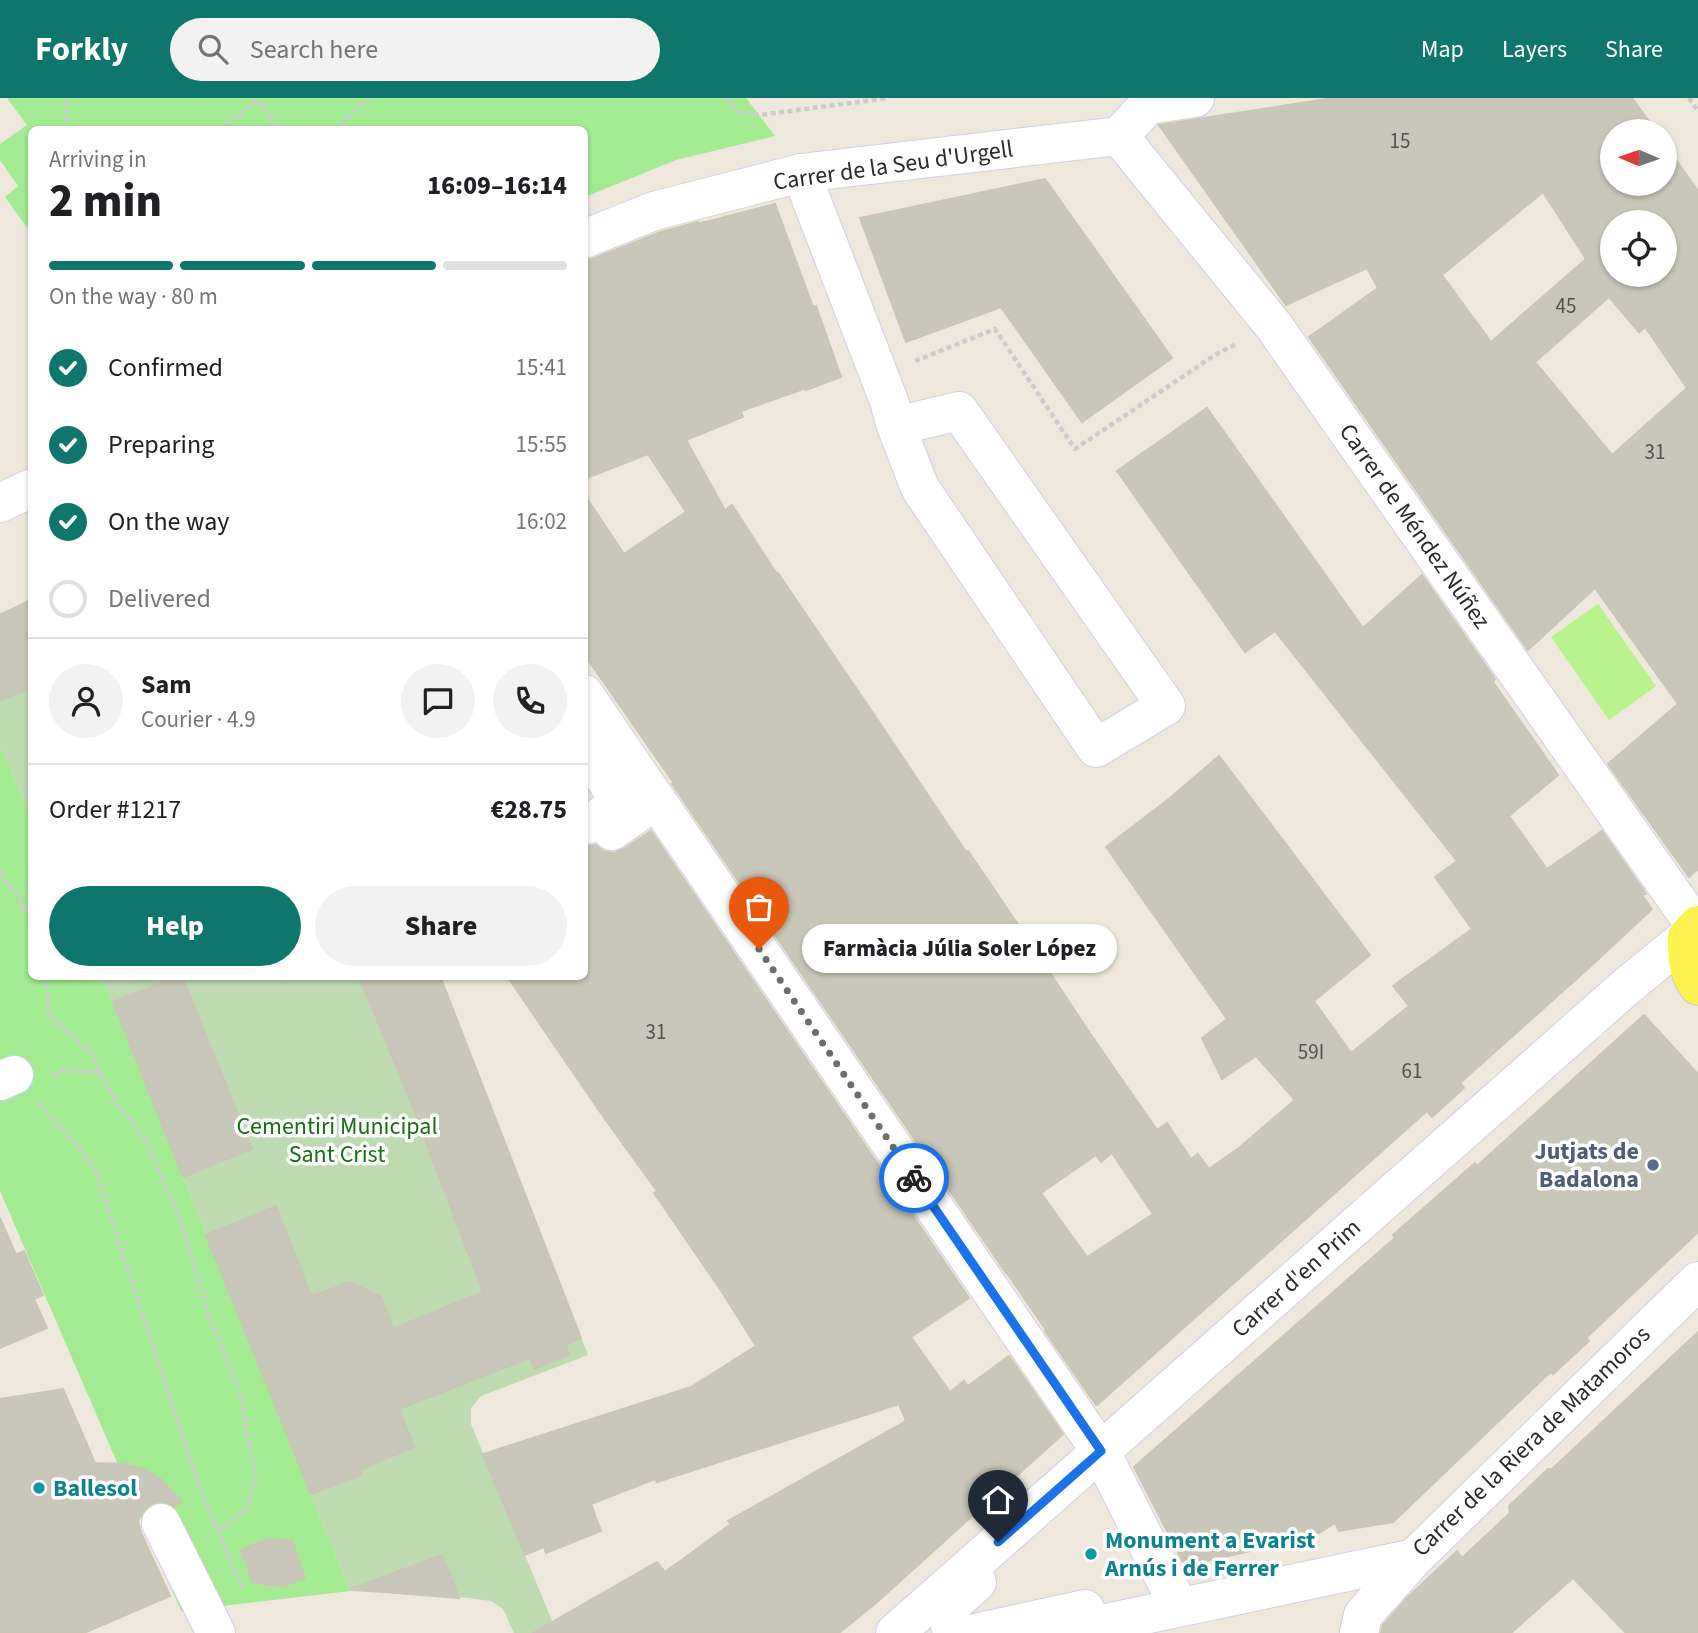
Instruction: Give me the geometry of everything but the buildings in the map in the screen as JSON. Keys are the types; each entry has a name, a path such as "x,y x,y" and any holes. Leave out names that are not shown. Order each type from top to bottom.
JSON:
{"main road":[{"path":"1694,930 1687,958 1698,986"}],"street":[{"path":"1119,136 1148,104 1195,98"},
{"name":"Carrer de la Seu d'Urgell","path":"588,237 654,211 801,173 1119,136"},
{"name":"Carrer de Méndez Núñez","path":"1119,136 1273,325 1694,930"},
{"path":"801,173 892,414 920,488 1096,748 1166,706 959,411 892,414"},
{"path":"0,503 28,490"},
{"path":"588,700 1101,1451 1179,1608"},
{"path":"588,754 618,798 632,787 645,805 612,831 602,815 588,824"},
{"name":"Carrer d'en Prim","path":"895,1633 1627,986 1694,930"},
{"name":"Carrer de la Riera de Matamoros","path":"1059,1633 1414,1558 1698,1281"},
{"path":"962,1633 950,1625 949,1607 1084,1486 1102,1491 1149,1581 1140,1597 975,1633"},
{"path":"161,1523 216,1633"},
{"path":"1359,1633 1363,1615 1414,1558"}],"path":[{"path":"65,126 68,98"},
{"path":"339,126 369,98"},
{"path":"726,98 739,112 760,115 888,98"},
{"path":"1689,98 1698,111"},
{"path":"224,126 257,100 277,126"},
{"path":"913,362 995,328 1075,449 1215,355"},
{"path":"0,872 28,913"},
{"path":"47,980 49,1016 93,1054 118,1105 146,1139 181,1222 209,1316 241,1395 255,1478 246,1510 218,1531"},
{"path":"14,1083 41,1079 65,1070 100,1073"},
{"path":"14,1083 95,1167 197,1481 245,1595"}],"green space":[{"path":"7,98 746,98 775,136 676,160 588,196 588,126 28,126 28,229 5,197 18,186 0,160 0,144 27,125"},
{"path":"28,601 28,809 0,745 0,613"},
{"path":"1598,604 1656,686 1609,720 1551,637"},
{"path":"0,745 28,809 28,980 103,980 350,1591 181,1611 0,1191"},
{"name":"Cementiri Municipal Sant Crist","path":"103,980 442,980 588,1355 481,1396 471,1408 471,1424 557,1633 514,1633 503,1609 491,1601 350,1591"}],"way so far":[{"path":"759,949 914,1178"}],"place":[{"name":"Farmàcia Júlia Soler López","path":"759,949"},
{"name":"Jutjats de Badalona","path":"1653,1165"},
{"name":"Ballesol","path":"39,1488"},
{"name":"Monument a Evarist Arnús i de Ferrer","path":"1091,1554"}],"route":[{"path":"914,1178 1101,1451 998,1542"}]}
